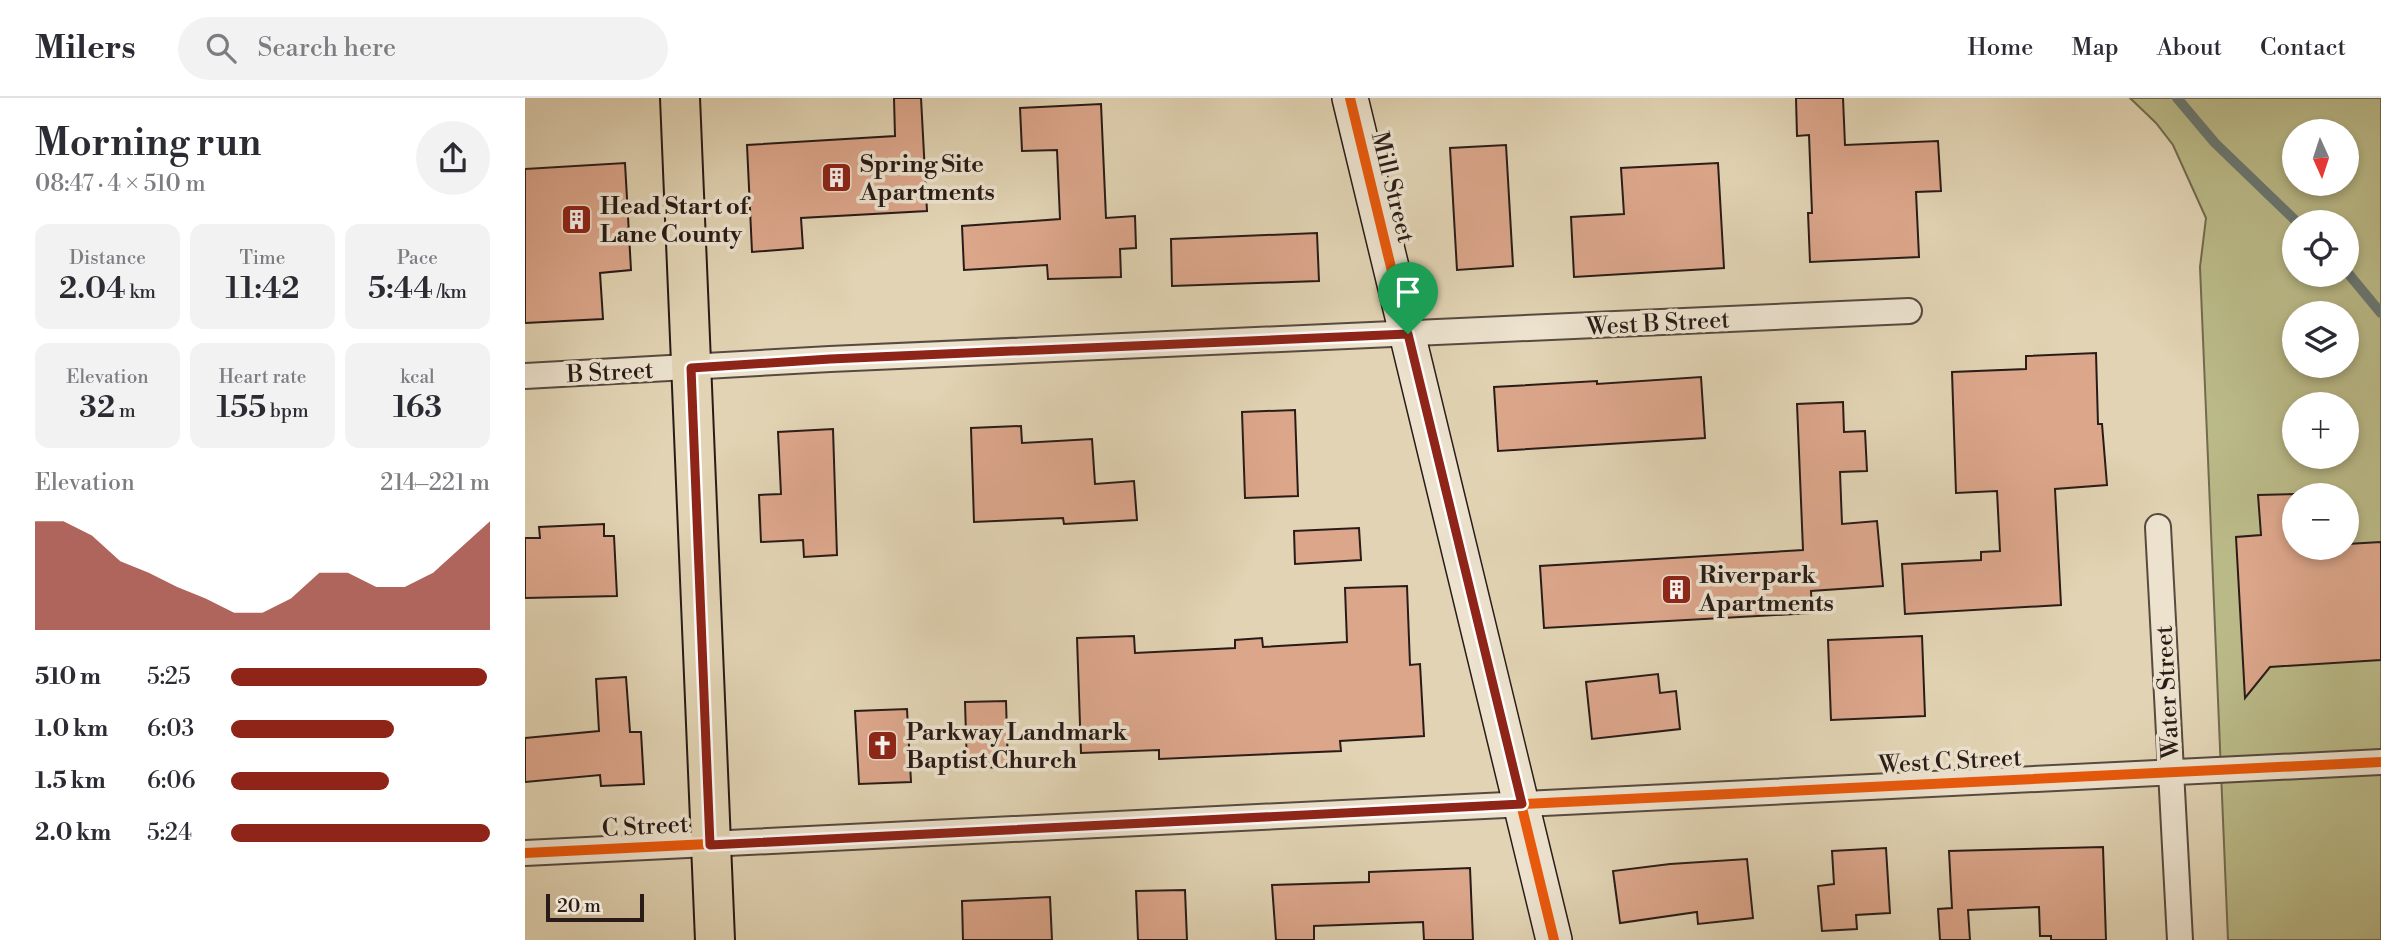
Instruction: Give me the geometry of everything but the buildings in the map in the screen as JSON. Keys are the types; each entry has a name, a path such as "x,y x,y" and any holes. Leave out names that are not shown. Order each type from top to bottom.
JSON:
{"main road":[{"path":"680,98 715,940"}],"street":[{"name":"Mill Street","path":"1350,98 1554,940"},
{"name":"West B Street","path":"1408,334 1909,311"},
{"name":"B Street","path":"525,376 830,359 1408,334"},
{"name":"Water Street","path":"2158,527 2180,940"},
{"name":"West C Street","path":"1522,804 2381,762"},
{"name":"C Street","path":"525,853 1522,804"}],"green space":[{"path":"2130,98 2381,98 2381,940 2228,940 2200,267 2206,218 2173,145 2156,123"}],"waterway":[{"path":"2177,98 2215,143 2285,210"},
{"path":"2359,286 2381,313"}],"cycle path":[{"path":"1350,98 1554,940"},
{"path":"525,853 2381,762"}],"place":[{"name":"Spring Site Apartments","path":"837,178"},
{"name":"Head Start of Lane County","path":"577,220"},
{"name":"Riverpark Apartments","path":"1676,589"},
{"name":"Parkway Landmark Baptist Church","path":"883,746"}],"route":[{"path":"1408,334 1522,804 710,845 691,368 830,359 1408,334"}]}
